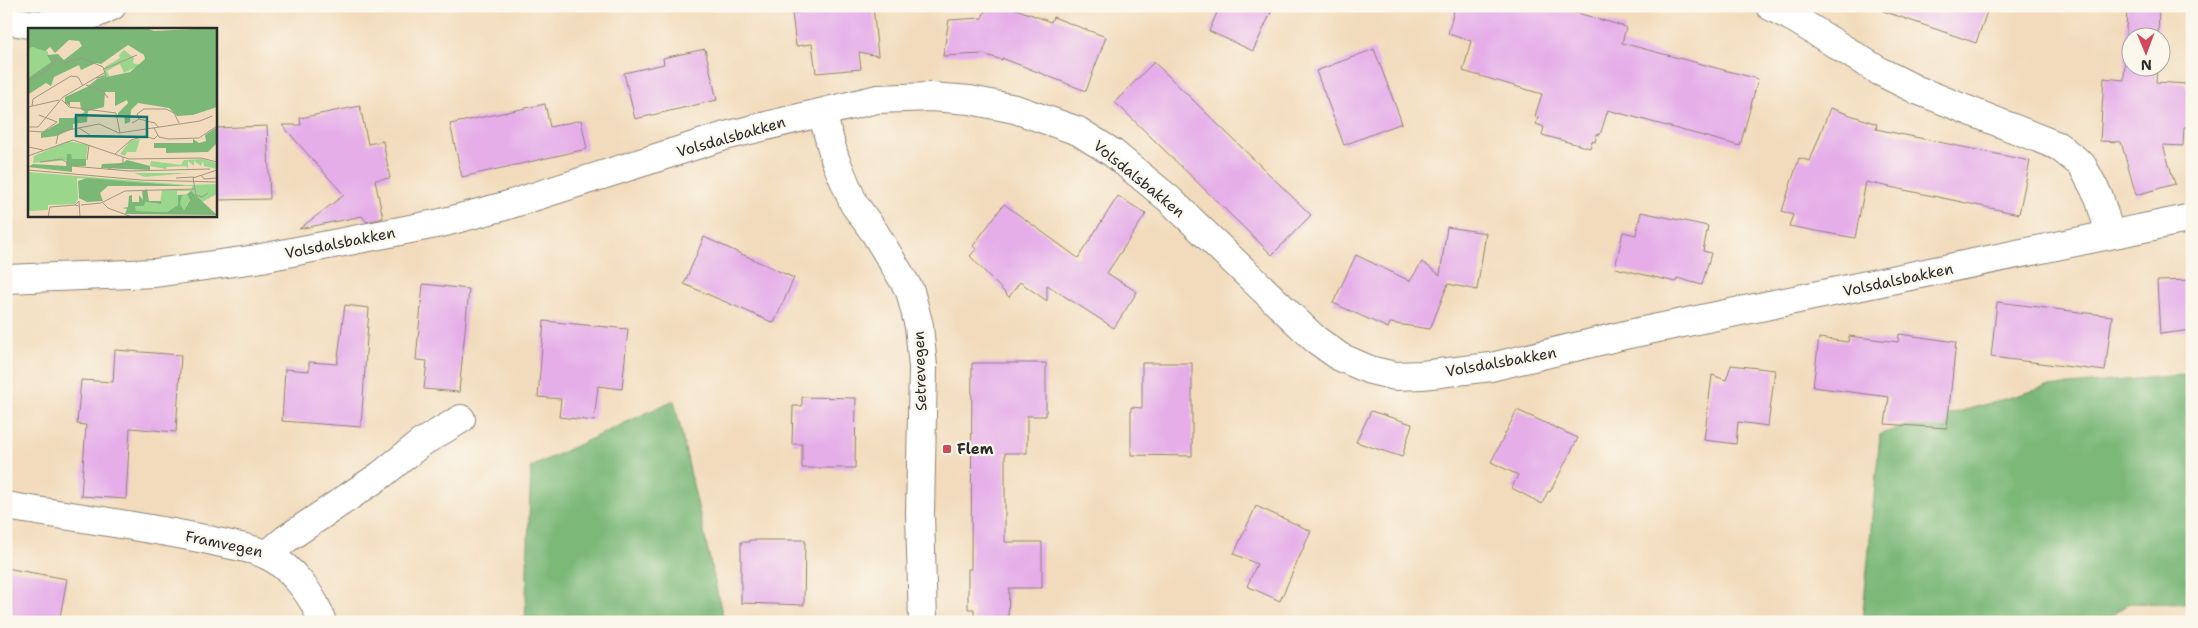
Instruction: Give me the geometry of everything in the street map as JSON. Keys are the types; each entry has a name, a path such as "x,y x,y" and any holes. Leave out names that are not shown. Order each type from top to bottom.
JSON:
{"street":[{"path":"6,19 24,24 63,25 92,17 112,6"},
{"path":"1770,6 1797,20 1879,71 1917,90 2058,146 2082,165 2099,197 2110,234"},
{"name":"Volsdalsbakken","path":"6,279 155,272 256,259 441,223 534,198 725,136 877,99 932,97 970,100 1015,108 1078,131 1113,153 1168,199 1315,338 1340,357 1370,370 1395,376 1422,375 1491,367 1629,334 2192,218"},
{"name":"Setrevegen","path":"822,112 835,159 854,204 875,232 910,291 918,326 923,367 920,514 923,622"},
{"name":"Framvegen","path":"6,506 193,537 268,556 286,540 381,475 421,443 461,419"},
{"path":"268,556 285,568 309,594 322,622"}],"green space":[{"path":"2192,374 2192,604 2129,603 2103,622 1862,622 1880,434 2047,387"},
{"path":"674,400 724,622 525,622 531,467"}],"building":[{"path":"873,6 878,56 859,52 861,69 816,73 812,44 796,46 792,13"},
{"path":"987,6 1008,6 1051,22 1053,17 1106,37 1086,91 1002,58 1002,60 983,54 943,56 949,20 982,18"},
{"path":"1220,6 1274,6 1253,51 1209,31"},
{"path":"1455,6 1553,6 1626,27 1622,43 1758,79 1740,146 1608,110 1600,135 1597,134 1595,142 1592,141 1590,148 1542,135 1544,127 1536,124 1538,117 1535,116 1542,94 1463,71 1471,41 1448,34"},
{"path":"1884,6 1989,6 1976,43 1883,11"},
{"path":"2127,6 2159,6 2158,28 2126,28"},
{"path":"705,49 717,100 635,119 624,73 664,64 663,58"},
{"path":"1374,49 1402,123 1344,145 1316,71"},
{"path":"1154,62 1311,215 1272,255 1115,102"},
{"path":"2104,78 2124,80 2124,78 2156,78 2156,82 2186,84 2186,88 2192,88 2192,127 2184,127 2183,146 2163,145 2175,184 2136,195 2121,142 2100,141"},
{"path":"545,104 550,127 581,120 587,149 462,177 450,124"},
{"path":"360,106 368,144 383,141 390,178 375,180 383,218 367,222 362,216 299,229 344,195 282,125 301,125 300,118"},
{"path":"1830,108 1877,124 1876,129 2030,161 2019,214 1866,182 1855,238 1789,226 1793,215 1782,211 1799,158 1810,161"},
{"path":"267,126 270,199 216,200 216,128"},
{"path":"1118,196 1146,214 1107,273 1137,292 1114,328 1047,285 1047,301 1020,282 1009,297 970,256 976,249 973,246 1004,204 1078,258"},
{"path":"1641,212 1708,226 1703,251 1711,253 1702,285 1677,278 1676,282 1615,268 1623,232 1636,235"},
{"path":"1447,227 1486,233 1477,290 1448,284 1430,329 1390,323 1388,328 1333,303 1356,255 1410,281 1422,262 1440,275"},
{"path":"704,237 794,278 774,323 684,284"},
{"path":"2192,280 2192,330 2160,334 2157,281"},
{"path":"423,284 469,289 459,392 424,389 427,361 416,360"},
{"path":"1997,302 2112,316 2105,371 1991,357"},
{"path":"345,305 369,308 361,427 282,421 285,369 309,371 309,362 337,364"},
{"path":"544,321 628,329 622,389 598,386 594,421 559,417 561,399 538,397"},
{"path":"1899,334 1956,342 1947,428 1885,424 1889,397 1813,387 1819,338 1848,342 1849,336 1898,342"},
{"path":"115,350 181,355 176,432 130,428 126,499 81,496 86,425 77,424 81,380 113,382"},
{"path":"972,363 1046,363 1046,416 1027,416 1027,453 1005,453 1005,542 1042,542 1042,588 1009,588 1008,622 974,622 974,609 968,609 968,569 971,569"},
{"path":"1142,363 1192,363 1192,456 1131,455 1131,407 1142,408"},
{"path":"1731,365 1775,370 1768,426 1738,422 1736,444 1704,440 1712,375 1726,380"},
{"path":"802,397 856,398 855,468 802,468 802,444 792,444 793,406 802,406"},
{"path":"1517,410 1578,438 1542,504 1512,488 1518,475 1491,462"},
{"path":"1371,411 1412,424 1402,457 1356,442"},
{"path":"1256,506 1311,531 1280,601 1247,586 1257,564 1234,554"},
{"path":"749,540 805,540 804,605 741,603 741,542 749,542"},
{"path":"6,568 67,579 59,622 6,622"}],"place":[{"name":"Flem","path":"947,449"}]}
